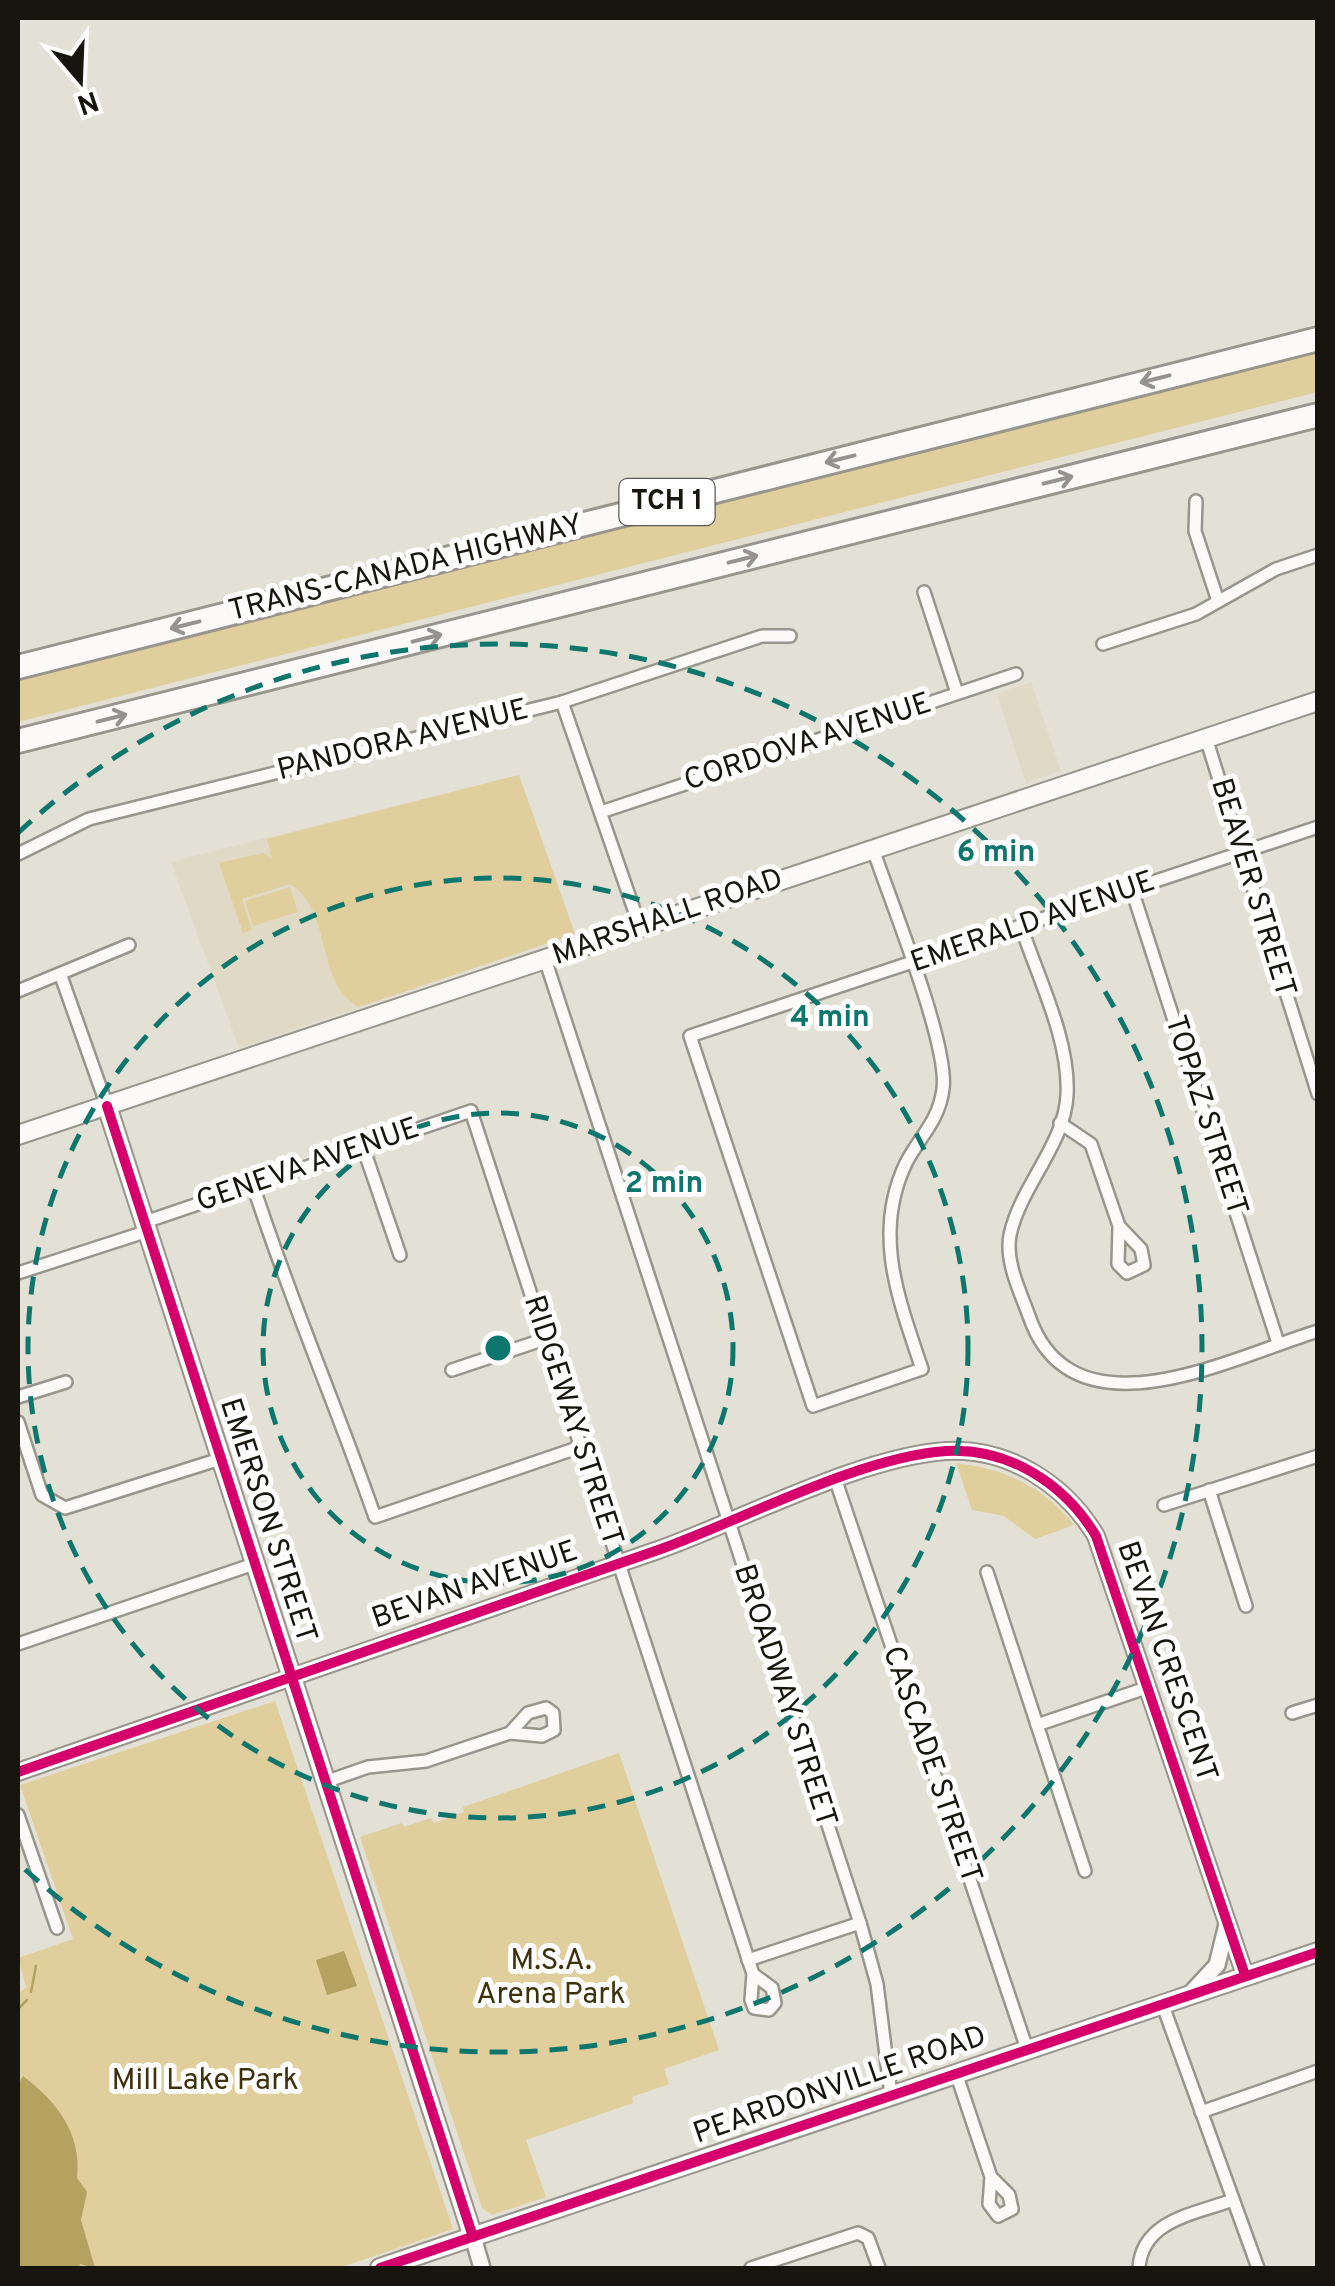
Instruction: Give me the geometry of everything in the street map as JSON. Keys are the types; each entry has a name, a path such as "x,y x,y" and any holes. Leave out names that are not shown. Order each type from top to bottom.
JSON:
{"highway":[{"name":"TRANS-CANADA HIGHWAY","path":"18,667 1318,337"},
{"name":"TCH 1","path":"18,741 1318,415"}],"main road":[{"name":"MARSHALL ROAD","path":"18,1134 1318,700"},
{"name":"EMERSON STREET","path":"107,1106 473,2236"},
{"name":"PEARDONVILLE ROAD","path":"380,2268 1318,1952"}],"street":[{"path":"1196,501 1195,531 1218,601"},
{"path":"1103,644 1196,614 1276,569 1318,555"},
{"path":"924,592 957,693"},
{"name":"PANDORA AVENUE","path":"18,854 89,819 562,702 762,636 790,636"},
{"name":"CORDOVA AVENUE","path":"601,812 1016,674"},
{"path":"562,702 640,927"},
{"name":"BEAVER STREET","path":"1206,738 1318,1094"},
{"name":"EMERALD AVENUE","path":"911,965 942,1057 944,1086 937,1118 907,1162 888,1238 892,1282 922,1369 813,1406 690,1036 1318,827"},
{"path":"872,849 911,965"},
{"name":"TOPAZ STREET","path":"1132,890 1278,1343"},
{"path":"1021,926 1066,1065 1068,1098 1022,1205 1009,1248 1032,1324 1053,1356 1084,1378 1116,1386 1148,1384 1318,1331"},
{"path":"18,990 61,976 129,945"},
{"name":"BROADWAY STREET","path":"545,959 860,1922 877,1984 891,2094"},
{"name":"EMERSON STREET","path":"61,976 107,1106"},
{"name":"GENEVA AVENUE","path":"18,1272 253,1184 471,1110"},
{"name":"RIDGEWAY STREET","path":"471,1110 753,1974"},
{"path":"1060,1123 1078,1131 1090,1144 1119,1226"},
{"path":"363,1148 400,1255"},
{"path":"253,1184 293,1305 338,1411 374,1517 580,1447"},
{"path":"452,1370 545,1339"},
{"path":"18,1397 66,1382"},
{"path":"18,1422 42,1495 65,1508 220,1459"},
{"name":"BEVAN AVENUE","path":"18,1772 618,1564 836,1481 913,1456 948,1451"},
{"name":"BEVAN CRESCENT","path":"948,1451 1011,1460 1039,1475 1076,1508 1103,1551 1245,1975"},
{"path":"1164,1505 1317,1459"},
{"name":"CASCADE STREET","path":"836,1481 1026,2049"},
{"path":"1208,1490 1246,1606"},
{"path":"18,1644 254,1564"},
{"path":"987,1572 1085,1871"},
{"path":"1038,1725 1149,1688"},
{"path":"1292,1714 1318,1705"},
{"path":"325,1782 368,1767 426,1760 510,1733"},
{"path":"18,1815 57,1928"},
{"path":"1191,1993 1217,1964 1227,1920"},
{"path":"748,1960 860,1922"},
{"path":"1162,2004 1258,2268"},
{"path":"1200,2112 1318,2070"},
{"path":"956,2072 991,2177"},
{"path":"1139,2268 1140,2254 1154,2232 1232,2200"},
{"path":"751,2268 858,2233 868,2238 879,2268"},
{"name":"EMERSON STREET","path":"473,2236 482,2268"}],"shaded area":[{"path":"1031,682 1061,771 1026,783 997,694"},
{"path":"519,775 575,934 239,1048 171,862"},
{"path":"344,1951 357,1986 327,1995 316,1960"},
{"path":"23,2076 56,2108 71,2133 78,2162 77,2178 87,2192 81,2220 95,2268 80,2264 79,2268 18,2268 18,2085"}],"green space":[{"path":"1317,347 1317,392 18,722 18,678"},
{"path":"519,775 575,934 359,1007 336,982 313,911 290,884 242,899 252,930 243,933 219,863 264,853 272,859 267,839"},
{"path":"290,887 298,912 253,926 245,901"},
{"path":"956,1463 1022,1482 1049,1500 1074,1525 1035,1539 1004,1516 972,1510"},
{"name":"Mill Lake Park","path":"275,1701 453,2229 339,2268 18,2268 18,1994 26,1987 18,1958 73,1939 20,1785"},
{"name":"M.S.A. Arena Park","path":"619,1753 719,2050 664,2069 669,2084 632,2097 633,2103 526,2140 546,2197 492,2215 482,2208 360,1837 402,1823 404,1827 431,1818 434,1823 464,1812 463,1807"}],"waterway":[{"path":"31,1992 36,1966"},
{"path":"18,2009 27,2000"}],"cycle path":[{"path":"107,1106 473,2237"},
{"path":"18,1772 661,1549 840,1477 912,1456 969,1451 1013,1462 1033,1472 1068,1500 1096,1536 1245,1975"},
{"path":"380,2268 1318,1952"}]}
